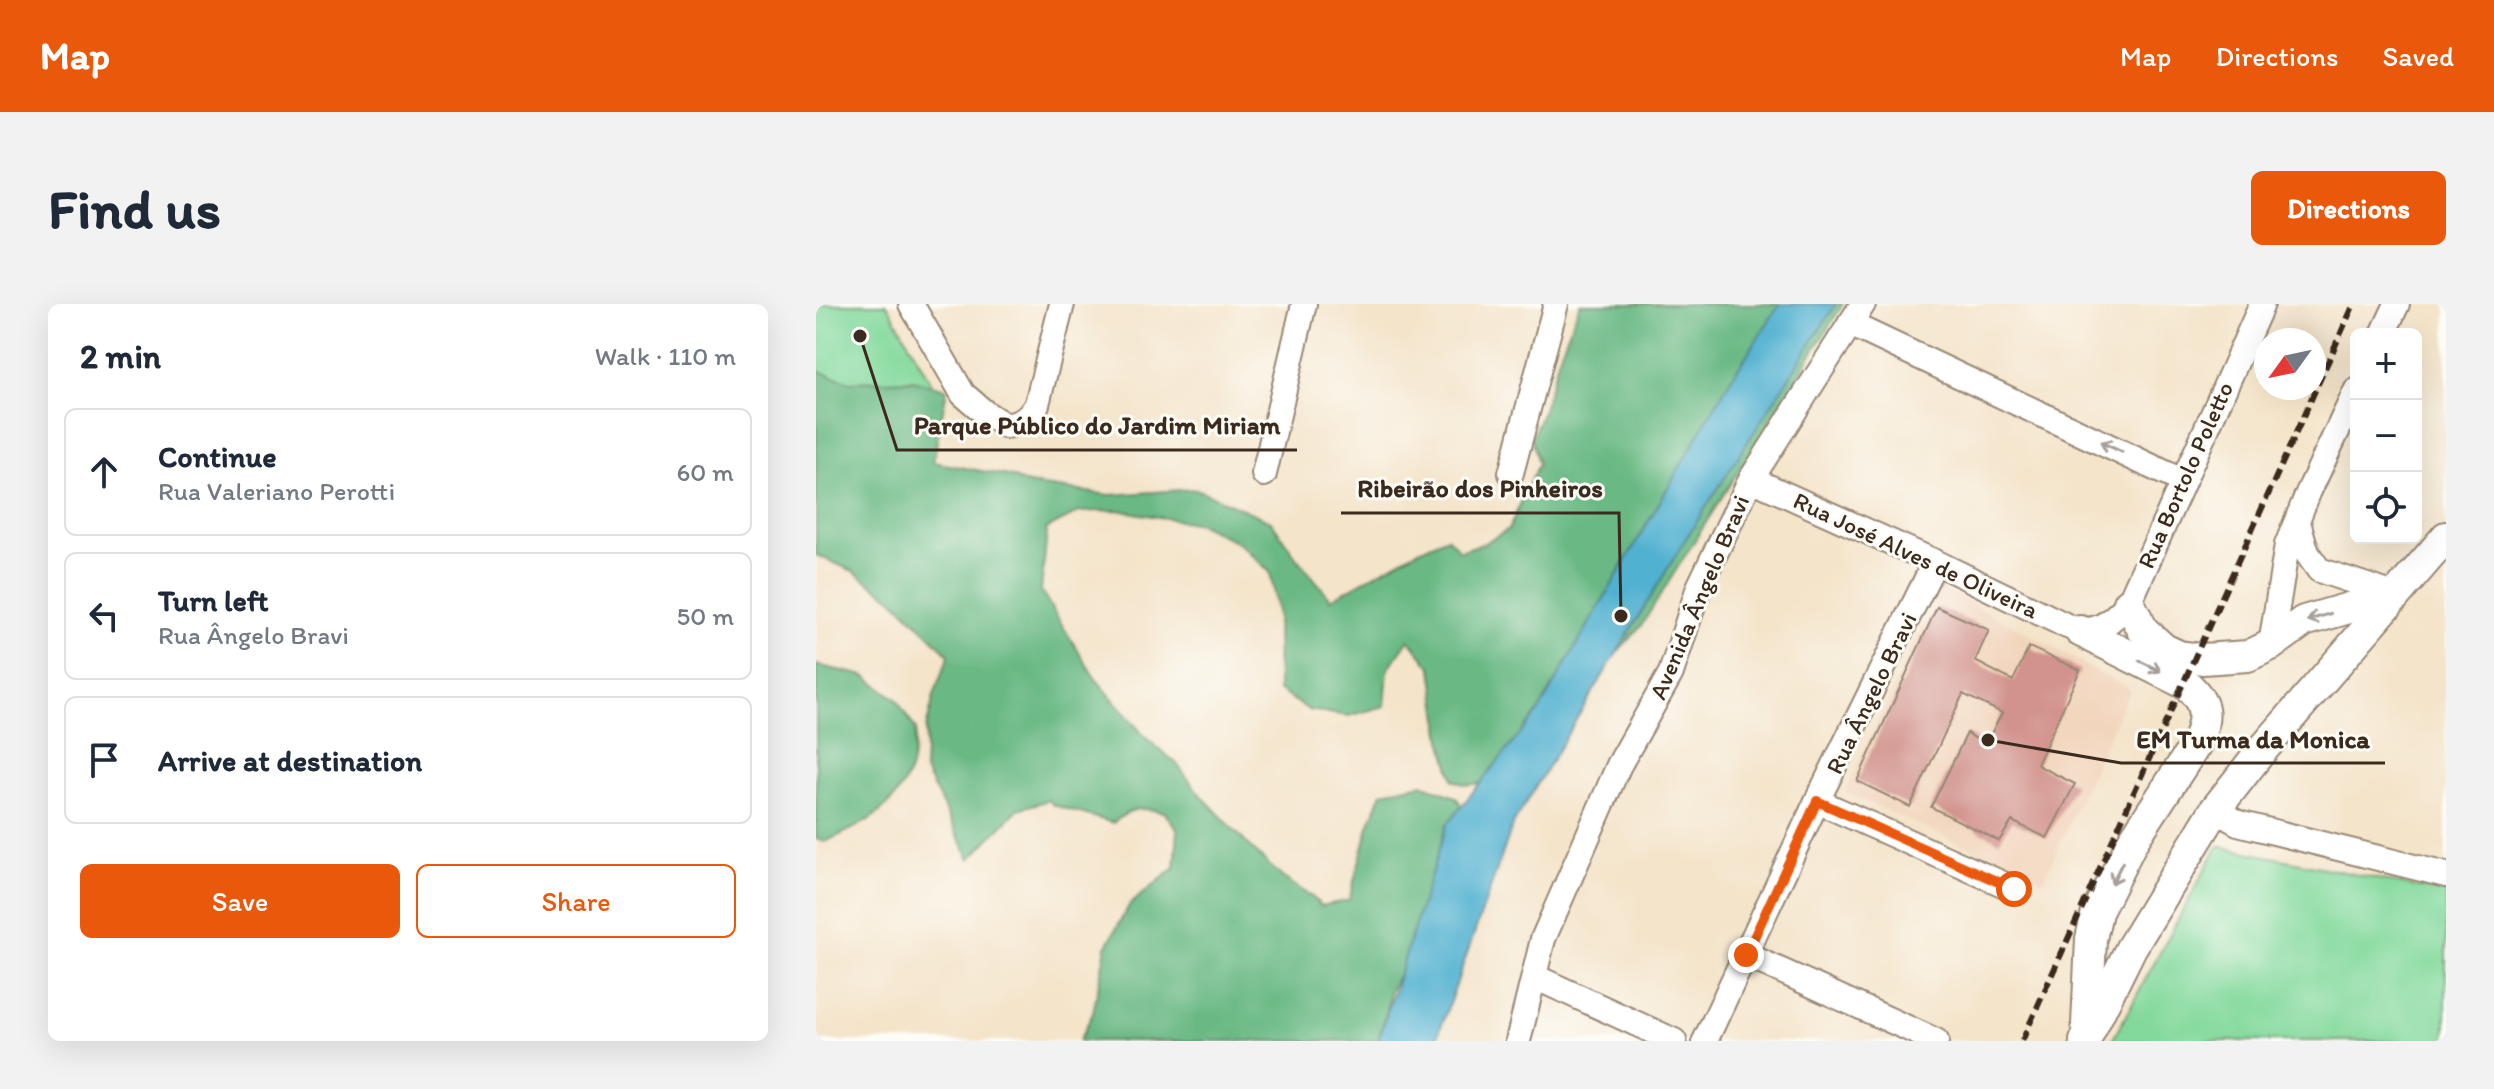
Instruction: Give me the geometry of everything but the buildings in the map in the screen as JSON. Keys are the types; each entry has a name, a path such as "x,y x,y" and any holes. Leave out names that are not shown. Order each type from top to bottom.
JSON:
{"main road":[{"path":"2086,1039 2131,948 2215,810 2446,537"},
{"path":"2129,603 2143,630 2164,649 2179,656 2202,659 2248,656 2271,645 2304,621 2394,595"},
{"path":"2080,631 2186,684 2198,695 2204,709 2204,724 2198,741 2132,842 2097,912 2091,939 2086,1039"}],"street":[{"path":"911,304 963,394 1006,426 1029,417 1037,404 1062,304"},
{"path":"1264,474 1304,304"},
{"path":"1511,473 1556,304"},
{"path":"2386,328 2397,304"},
{"name":"Rua Bortolo Poletto","path":"2129,603 2254,306"},
{"path":"1857,314 2182,481"},
{"name":"Avenida Ângelo Bravi","path":"1518,1041 1543,939 1619,765 1671,673 1699,587 1751,479 1857,314"},
{"path":"2271,645 2287,545 2352,400"},
{"name":"Rua José Alves de Oliveira","path":"1751,479 2080,631"},
{"path":"2298,522 2307,553 2319,570 2394,595"},
{"name":"Rua Ângelo Bravi","path":"1705,1041 1817,801 1935,562"},
{"path":"2080,631 2095,630 2106,624 2129,603"},
{"path":"1817,801 2014,889"},
{"path":"2215,810 2238,823 2446,875"},
{"path":"1746,955 1936,1041"},
{"path":"1535,977 1674,1041"}],"shaded area":[{"path":"1940,586 2130,689 2043,881 1845,792"}],"green space":[{"path":"816,304 887,304 944,406 898,411 839,403 816,367"},
{"path":"1580,304 1843,304 1641,626 1584,689 1516,779 1466,785 1453,780 1442,740 1432,668 1409,639 1388,669 1385,706 1348,716 1309,710 1278,690 1277,611 1270,572 1239,543 1200,524 1117,510 1079,512 1046,529 1041,591 1095,678 1146,738 1176,763 1199,793 1251,848 1282,877 1321,906 1349,900 1369,826 1382,792 1422,784 1456,797 1476,829 1390,991 1378,1041 1079,1041 1093,1013 1106,947 1130,904 1175,868 1178,830 1164,812 1137,809 1113,823 1053,805 1049,800 1018,809 970,859 924,769 926,729 949,655 893,599 853,571 816,555 816,370 849,382 912,380 947,389 933,462 1009,476 1028,484 1110,495 1196,489 1271,521 1331,599 1447,537 1460,551 1484,543 1509,529 1538,464 1531,438"},
{"path":"816,665 865,676 896,699 916,730 911,768 894,798 874,816 825,842 816,839"},
{"path":"2218,846 2446,893 2446,1041 2112,1041"}],"water":[{"path":"1780,304 1836,304 1685,540 1513,824 1436,1041 1378,1041 1447,824 1538,712 1729,382"}],"railway":[{"path":"2022,1041 2354,304"}],"place":[{"name":"Parque Público do Jardim Miriam","path":"860,336"},
{"name":"Ribeirão dos Pinheiros","path":"1621,616"},
{"name":"EM Turma da Monica","path":"1988,740"}],"route":[{"path":"1746,955 1817,801 2014,889"}]}
